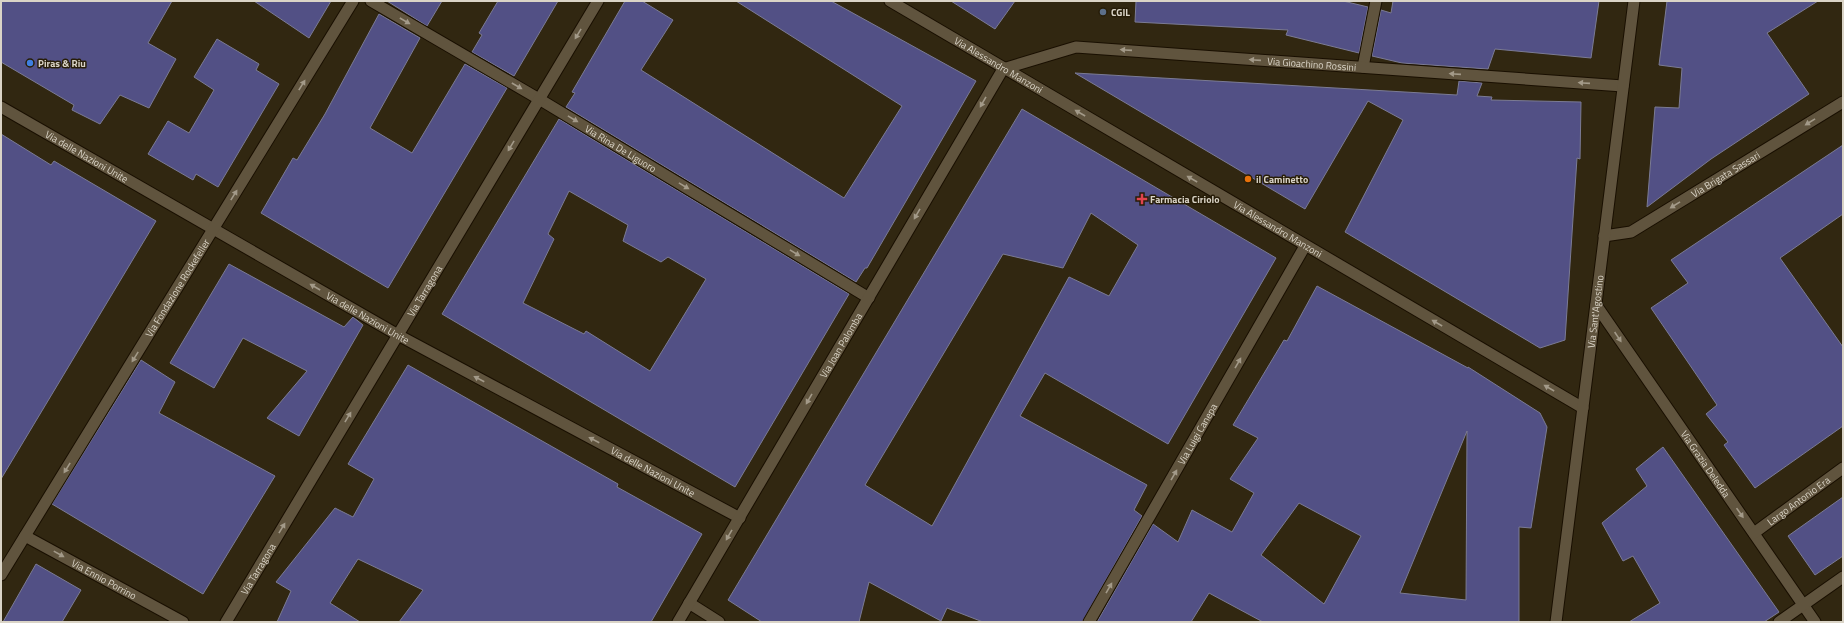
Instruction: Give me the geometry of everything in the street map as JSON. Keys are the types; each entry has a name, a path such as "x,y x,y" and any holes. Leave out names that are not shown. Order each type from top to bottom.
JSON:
{"street":[{"name":"Via Fondazione Rockefeller","path":"1,575 353,1"},
{"name":"Via Rina De Liguoro","path":"371,1 539,99 869,298"},
{"name":"Via Tarragona","path":"226,622 598,1"},
{"name":"Via Alessandro Manzoni","path":"890,1 1003,69 1583,408"},
{"path":"1363,67 1376,1"},
{"name":"Via Sant'Agostino","path":"1556,622 1634,1"},
{"name":"Via Gioachino Rossini","path":"1003,69 1076,47 1623,86"},
{"name":"Via Joan Palomba","path":"678,622 1003,69"},
{"name":"Via Brigata Sassari","path":"1604,236 1631,232 1843,102"},
{"name":"Via delle Nazioni Unite","path":"1,107 398,335 740,518"},
{"name":"Via Luigi Canepa","path":"1090,622 1305,246"},
{"name":"Via Grazia Deledda","path":"1596,305 1815,622"},
{"name":"Largo Antonio Era","path":"1754,533 1843,468"},
{"name":"Via Ennio Porrino","path":"25,536 183,622"},
{"path":"1779,622 1843,577"},
{"path":"689,603 718,622"}],"building":[{"path":"1,1 172,1 148,43 176,59 149,108 120,95 100,124 72,110 74,105 1,62"},
{"path":"254,1 331,1 309,38"},
{"path":"387,1 442,1 427,26"},
{"path":"498,1 558,1 514,76 472,52 482,35 479,33"},
{"path":"625,1 642,1 673,20 641,70 844,198 902,106 736,1 831,1 976,81 867,268 865,268 856,282 566,107 575,93 572,92"},
{"path":"951,1 1015,1 995,29"},
{"path":"1136,1 1343,1 1368,7 1359,53 1286,35 1288,30 1135,22"},
{"path":"1393,1 1599,1 1591,58 1495,49 1488,69 1402,63 1372,56 1381,10 1391,13"},
{"path":"1667,1 1818,1 1767,33 1809,94 1711,159 1647,207 1655,107 1679,108 1682,68 1659,65"},
{"path":"379,14 420,38 370,128 412,153 465,64 507,88 388,288 261,213 293,158 297,160 325,114"},
{"path":"217,39 259,64 256,70 279,84 218,187 196,174 193,180 148,154 168,121 189,133 214,90 194,77"},
{"path":"1075,73 1457,95 1459,81 1482,83 1477,96 1492,97 1491,100 1581,102 1580,159 1577,158 1565,340 1540,348 1345,232 1403,120 1368,101 1305,209"},
{"path":"1022,109 1276,258 1168,444 1045,373 1020,416 1147,485 1134,510 1142,516 1082,622 983,622 947,608 941,621 869,582 859,622 762,622 728,600","holes":["1091,213 1138,245 1109,296 1069,277 932,526 865,485 1003,254 1063,268"]},
{"path":"559,119 849,294 735,487 442,314","holes":["569,191 628,225 623,241 661,262 668,257 706,279 650,371 586,331 584,334 523,303 554,239 548,234"]},
{"path":"1,134 51,165 54,161 156,221 1,479"},
{"path":"1843,145 1843,214 1780,258 1843,347 1843,426 1755,488 1724,445 1728,442 1706,414 1717,405 1651,308 1688,283 1671,260"},
{"path":"229,264 344,327 353,317 363,325 299,436 267,418 307,371 243,338 214,388 170,363"},
{"path":"1317,286 1468,367 1540,413 1547,427 1531,528 1519,527 1519,622 1263,622 1209,593 1191,622 1097,622 1153,524 1178,542 1192,510 1232,532 1254,493 1230,479 1258,438 1233,425 1284,340 1287,341","holes":["1467,431 1466,600 1400,593","1299,503 1361,536 1324,604 1261,555"]},
{"path":"141,360 175,382 159,413 275,476 203,594 52,504"},
{"path":"408,365 618,484 617,487 702,534 651,622 399,622 423,590 358,559 330,603 360,622 277,622 291,591 276,582 335,508 353,517 374,479 348,464"},
{"path":"1663,447 1779,612 1764,622 1629,622 1660,603 1633,556 1623,561 1602,523 1647,486 1636,469"},
{"path":"1843,497 1843,556 1815,575 1788,536"},
{"path":"36,564 81,590 62,622 3,622"}],"place":[{"name":"CGIL","path":"1103,12"},
{"name":"Piras & Riu","path":"30,63"},
{"name":"il Caminetto","path":"1248,179"},
{"name":"Farmacia Ciriolo","path":"1142,199"}]}
